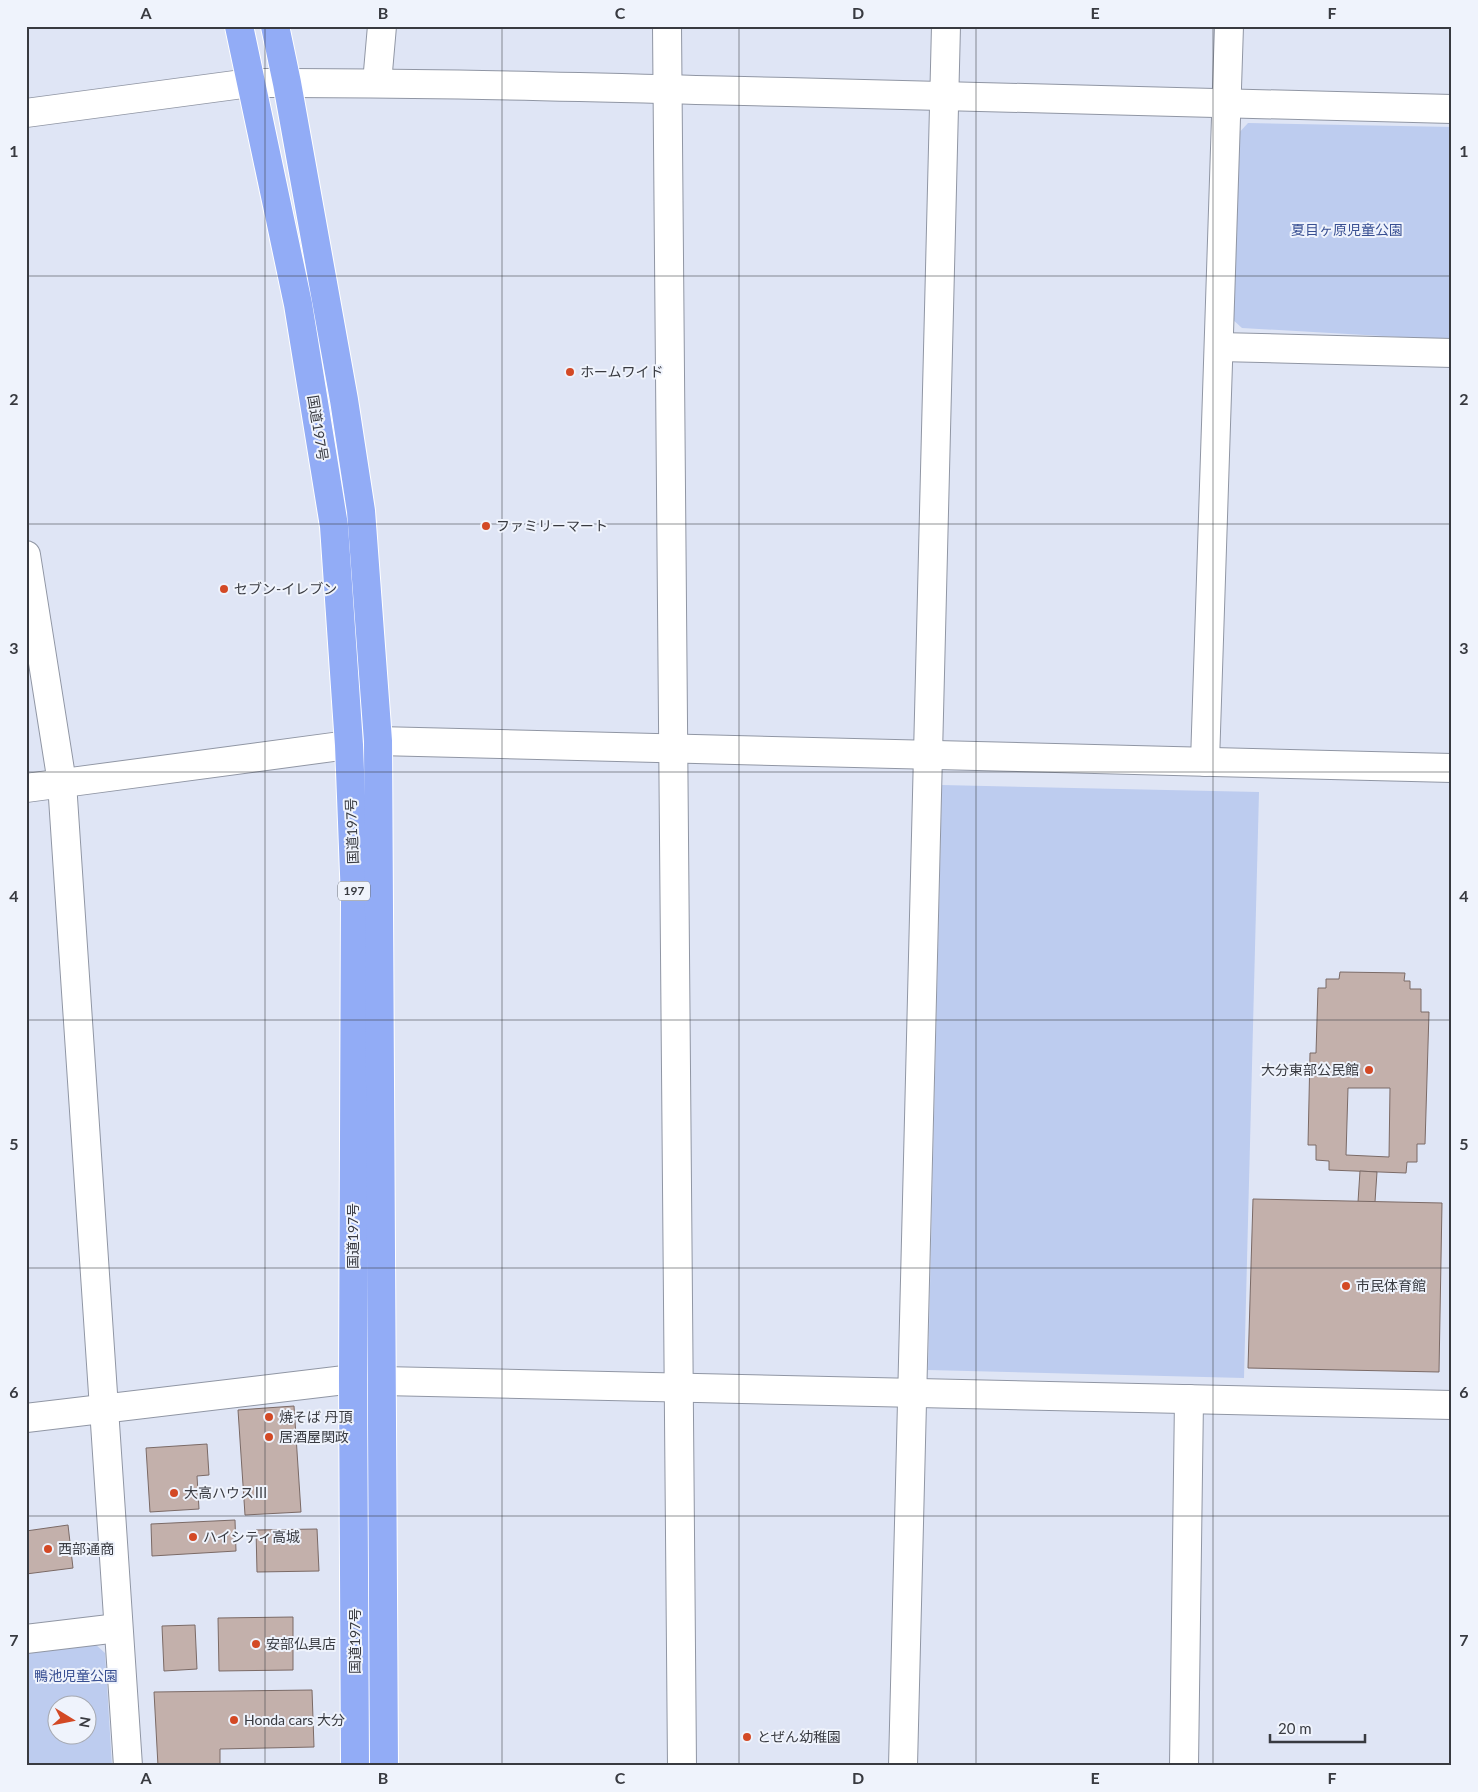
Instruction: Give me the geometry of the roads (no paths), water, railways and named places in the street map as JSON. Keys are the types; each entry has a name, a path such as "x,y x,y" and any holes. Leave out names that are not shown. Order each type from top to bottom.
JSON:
{"highway":[{"name":"国道197号","path":"239,26 298,304 334,526 349,745 355,899 353,1379 355,1766"},
{"name":"国道197号","path":"275,26 344,400 361,511 378,741 384,1766"}],"street":[{"path":"377,83 382,26"},
{"path":"667,26 682,1766"},
{"path":"903,1766 946,26"},
{"path":"1205,762 1229,26"},
{"path":"26,114 250,83 377,83 667,89 1452,109"},
{"path":"1219,347 1452,353"},
{"path":"26,555 62,783 128,1766"},
{"path":"26,788 378,741 1452,768"},
{"path":"26,1418 353,1379 1452,1405"},
{"path":"1184,1766 1189,1399"},
{"path":"26,1639 118,1628"}],"place":[{"name":"ホームワイド","path":"570,372"},
{"name":"ファミリーマート","path":"486,526"},
{"name":"セブン-イレブン","path":"224,589"},
{"name":"大分東部公民館","path":"1369,1070"},
{"name":"市民体育館","path":"1346,1286"},
{"name":"焼そば 丹頂","path":"269,1417"},
{"name":"居酒屋関政","path":"269,1437"},
{"name":"大高ハウスⅢ","path":"174,1493"},
{"name":"ハイシティ高城","path":"193,1537"},
{"name":"西部通商","path":"48,1549"},
{"name":"安部仏具店","path":"256,1644"},
{"name":"Honda cars 大分","path":"234,1720"},
{"name":"とぜん幼稚園","path":"747,1737"}],"park label":[{"name":"夏目ヶ原児童公園","path":"1347,230"},
{"name":"鴨池児童公園","path":"76,1676"}]}
